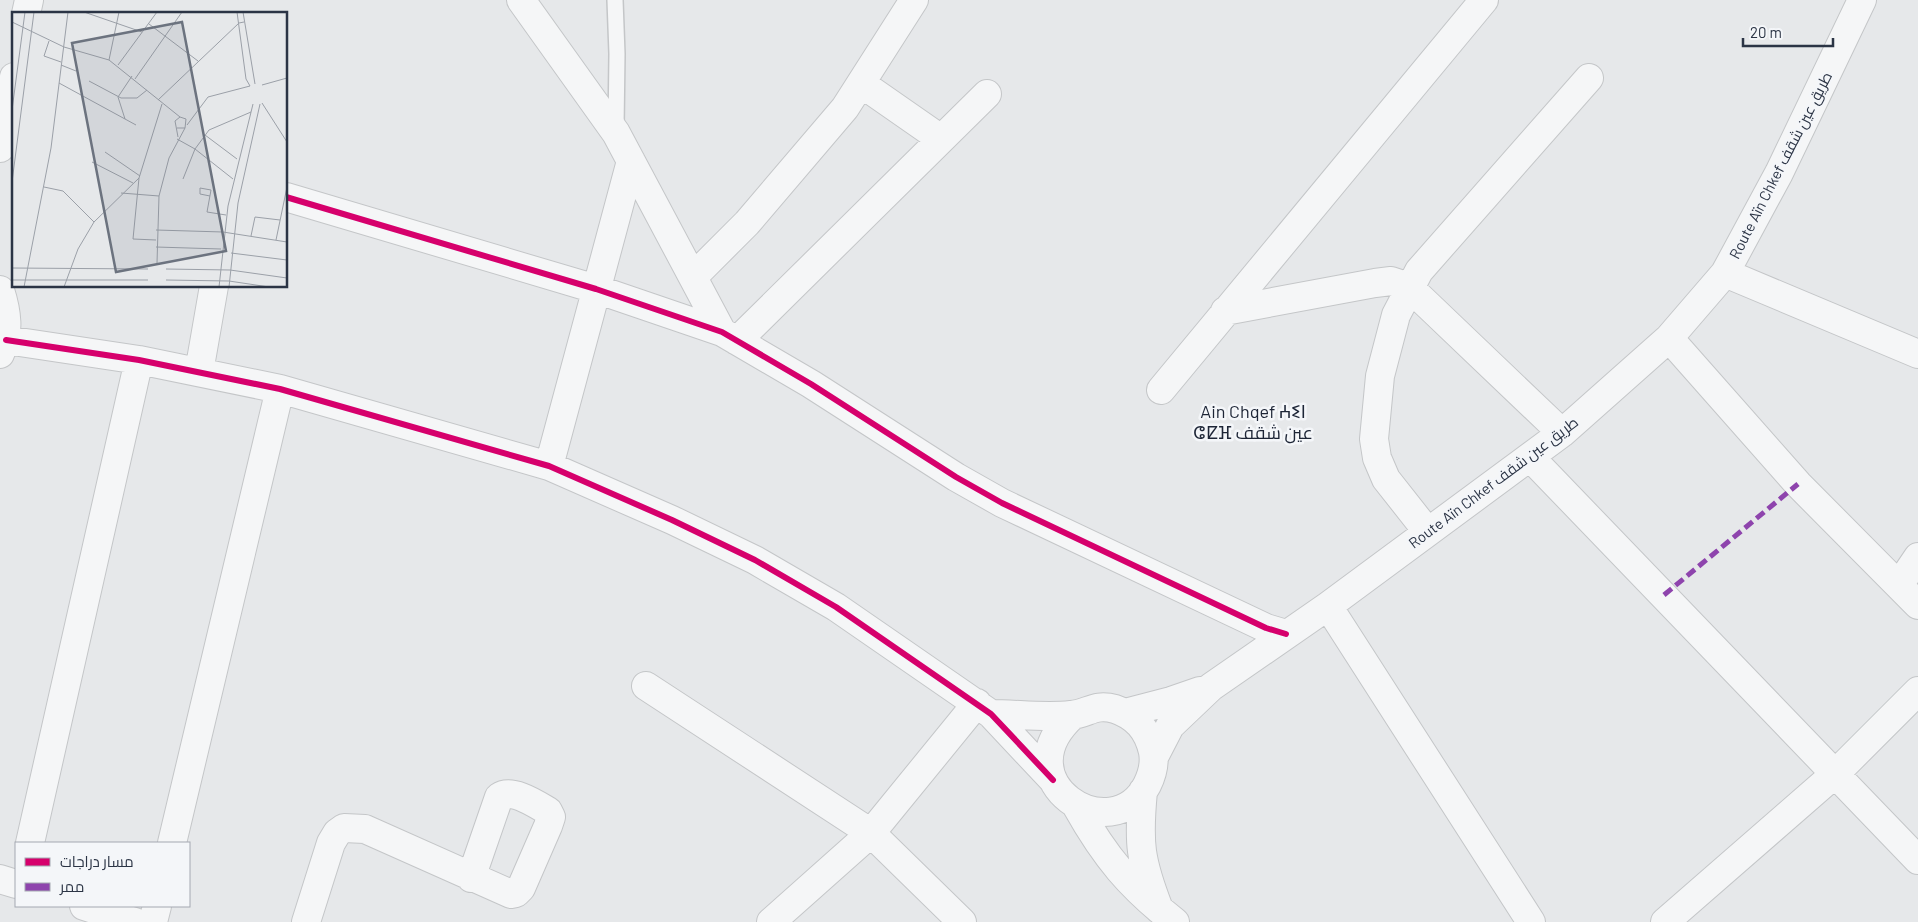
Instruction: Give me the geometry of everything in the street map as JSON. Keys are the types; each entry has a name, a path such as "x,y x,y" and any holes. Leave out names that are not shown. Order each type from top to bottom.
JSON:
{"street":[{"path":"521,0 616,133 693,278 729,336"},
{"path":"693,278 747,223 862,84 914,0"},
{"path":"1160,390 1484,0"},
{"name":"Route Aïn Chkef طريق عين شقف","path":"1154,757 1170,726 1211,687 1328,606 1562,433 1669,338 1725,273 1779,173 1862,0"},
{"path":"1427,531 1386,479 1377,458 1374,439 1380,376 1387,343 1396,315 1409,287 1428,260 1589,78"},
{"path":"862,84 941,139"},
{"path":"0,148 12,87"},
{"path":"729,336 987,94"},
{"path":"549,466 631,161"},
{"path":"288,198 596,289 729,336 811,384 956,477 1002,503 1258,624 1286,634"},
{"path":"1725,273 1918,354"},
{"path":"1225,311 1375,283 1391,281 1409,287 1562,433"},
{"path":"199,372 214,288"},
{"path":"0,290 6,310 3,347 139,360 280,389 549,466 672,520 755,560 836,607 984,708 1053,780 1063,795 1077,807 1114,865 1130,884 1167,916"},
{"path":"1669,338 1798,484 1918,605"},
{"path":"30,842 139,360"},
{"path":"172,842 280,389"},
{"path":"1530,457 1918,860"},
{"path":"1899,584 1918,557"},
{"path":"1328,606 1532,922"},
{"path":"646,686 871,833 962,922"},
{"name":"Route Aïn Chkef طريق عين شقف","path":"1125,713 1171,701 1211,687"},
{"path":"1665,922 1836,774 1918,692"},
{"path":"1053,780 1049,762 1051,744 1060,728 1073,715 1090,708 1108,707 1125,713 1140,724 1150,739 1154,757 1152,775 1143,791 1130,804 1113,811 1095,812 1077,807"},
{"path":"984,708 1073,715"},
{"path":"771,922 871,833 984,708"},
{"path":"1143,791 1139,844 1146,876 1167,916"},
{"path":"306,922 331,843 337,833 344,828 365,829 471,878"},
{"path":"0,879 15,884"},
{"path":"87,907 135,922"},
{"path":"153,922 157,907"}],"lane":[{"path":"615,0 617,54 616,133"}],"marked path":[{"path":"1664,595 1798,484"}],"cycle path":[{"path":"288,198 596,289 722,332 811,384 956,477 1002,503 1266,628 1286,634"},
{"path":"6,340 139,360 280,389 549,466 672,520 755,560 836,607 991,714 1053,780"}],"district":[{"name":"Ain Chqef ⵄⵉⵏ ⵛⵇⴼ عين شقف","path":"1253,421"}]}
